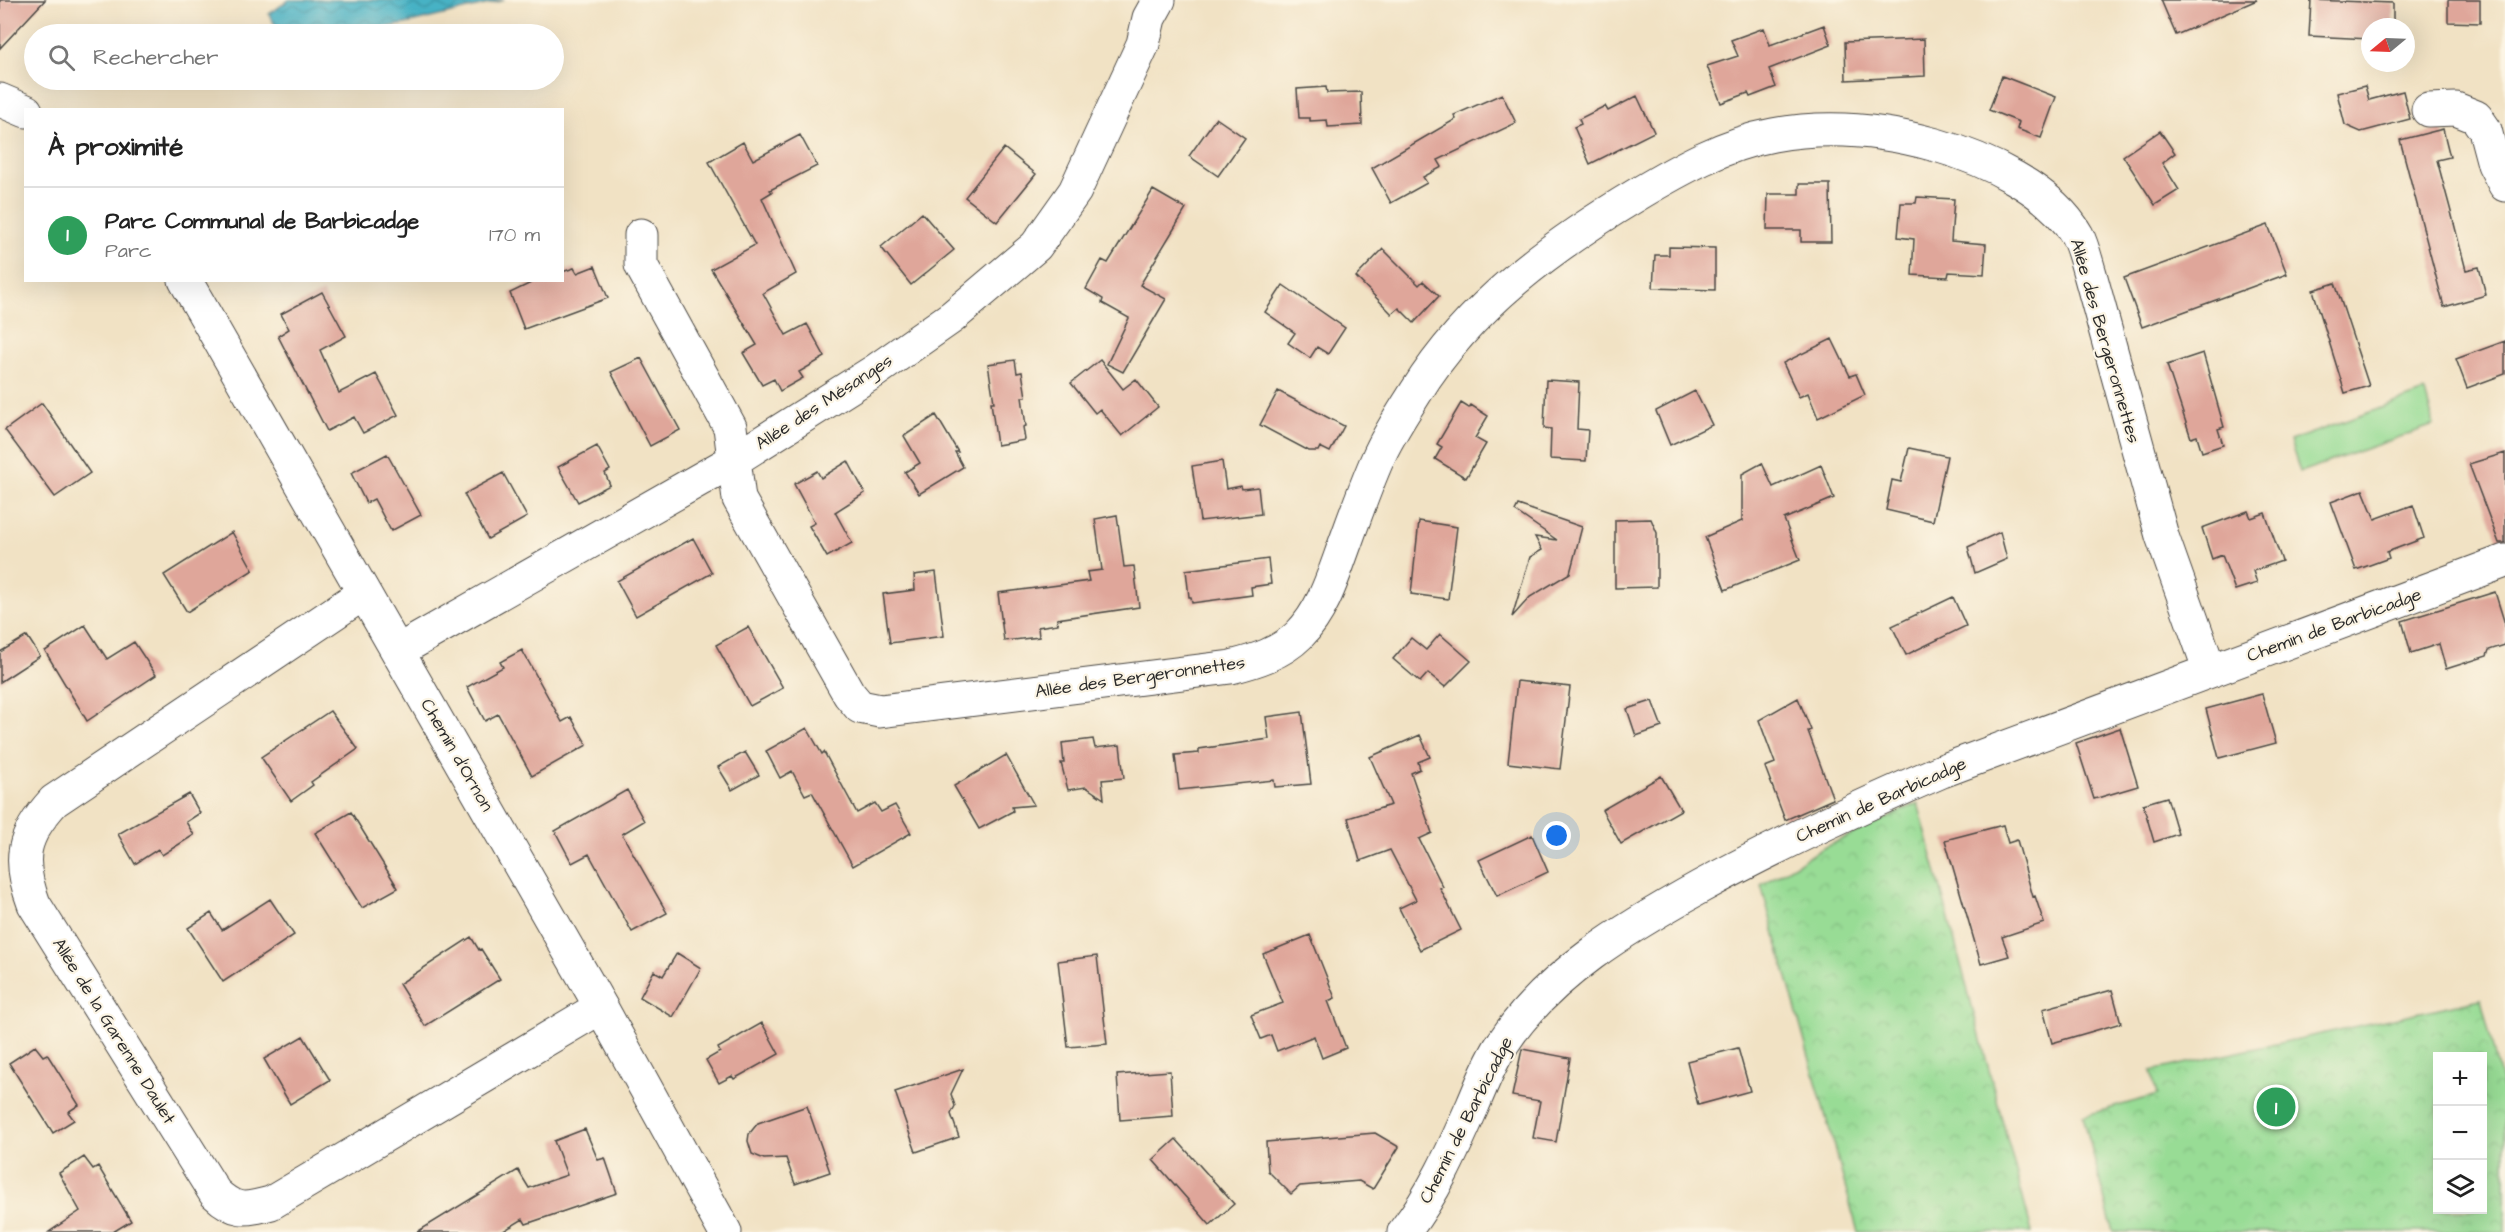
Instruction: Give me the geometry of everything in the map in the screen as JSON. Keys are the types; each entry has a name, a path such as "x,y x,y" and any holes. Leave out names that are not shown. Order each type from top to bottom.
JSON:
{"street":[{"name":"Allée des Mésanges","path":"398,651 734,460 875,371 952,316 1036,246 1075,191 1143,44 1149,18 1159,0"},
{"path":"0,100 24,110"},
{"path":"2428,110 2456,109 2476,117 2485,130 2494,164 2505,185"},
{"name":"Allée des Bergeronnettes","path":"641,235 640,265 730,427 739,499 849,694 860,707 880,711 1231,667 1251,662 1286,645 1307,626 1327,593 1379,456 1418,389 1458,336 1510,282 1590,223 1670,175 1715,153 1773,135 1844,129 1870,131 1930,143 1958,151 1999,168 2036,193 2067,221 2076,234 2090,274 2162,536 2210,671"},
{"name":"Chemin d'Ornon","path":"186,282 601,1007 725,1232"},
{"name":"Chemin de Barbicadge","path":"1404,1232 1419,1214 1448,1161 1503,1043 1522,1017 1544,995 1623,932 1744,863 1859,807 1942,771 2505,561"},
{"name":"Allée de la Garenne Daulet","path":"364,593 54,801 38,819 24,851 24,878 34,903 215,1192 226,1203 239,1209 271,1203 601,1007"}],"green space":[{"path":"2425,392 2434,425 2300,472 2290,441"},
{"path":"1918,803 2032,1232 1858,1232 1761,885 1825,847"},
{"path":"2481,999 2505,1098 2505,1232 2113,1232 2083,1116 2157,1095 2151,1071"}],"water":[{"path":"289,0 505,0 406,24 274,24 269,14"}],"building":[{"path":"0,0 45,0 0,48"},
{"path":"2161,0 2257,0 2176,35"},
{"path":"2311,0 2393,3 2393,18 2361,18 2361,39 2309,36"},
{"path":"2448,0 2480,0 2480,23 2448,22"},
{"path":"1824,25 1831,45 1769,69 1776,87 1750,97 1748,93 1721,103 1707,66 1738,56 1731,40 1764,28 1770,45"},
{"path":"1924,39 1925,76 1846,80 1845,42"},
{"path":"2002,76 2056,97 2041,138 2017,129 2019,122 1989,110"},
{"path":"2365,86 2369,100 2403,91 2410,119 2361,132 2345,125 2337,93"},
{"path":"1326,87 1327,93 1361,92 1362,125 1328,127 1327,120 1310,121 1310,118 1299,118 1297,89"},
{"path":"1502,94 1516,123 1438,160 1442,167 1423,177 1427,183 1391,203 1372,168 1456,119 1454,115"},
{"path":"1637,96 1654,132 1590,164 1574,127 1581,124 1579,119 1605,106 1608,111"},
{"path":"1216,118 1245,138 1218,176 1189,156"},
{"path":"2443,129 2450,157 2437,160 2466,270 2479,267 2486,295 2444,307 2400,140"},
{"path":"2160,131 2175,153 2162,163 2179,190 2155,205 2123,156"},
{"path":"800,135 817,166 770,190 772,192 762,198 796,274 763,293 786,335 807,324 825,357 799,372 803,378 780,391 774,379 762,385 743,353 757,345 711,269 755,245 709,162 743,142 753,160"},
{"path":"1004,148 1036,174 997,222 965,197"},
{"path":"1799,184 1830,184 1831,242 1801,242 1801,230 1767,230 1768,194 1799,194"},
{"path":"1153,190 1186,209 1140,285 1166,299 1123,372 1107,364 1129,318 1102,303 1103,299 1086,289 1102,260 1108,263"},
{"path":"1917,197 1954,199 1951,241 1986,244 1984,274 1949,272 1948,277 1912,275 1914,239 1898,237 1901,203 1916,203"},
{"path":"922,213 954,250 911,285 881,247"},
{"path":"2268,225 2287,274 2142,327 2124,278"},
{"path":"1669,247 1715,248 1715,290 1653,288 1655,255 1669,255"},
{"path":"1383,249 1419,285 1423,281 1439,296 1414,323 1399,308 1392,314 1356,277"},
{"path":"595,266 608,298 524,329 510,293 533,282 564,282 564,271 574,268 577,273"},
{"path":"2335,283 2369,386 2345,393 2313,290"},
{"path":"1283,285 1345,328 1328,354 1317,347 1310,358 1288,343 1295,333 1265,312"},
{"path":"322,292 346,336 320,350 339,393 376,374 398,415 363,433 354,417 327,431 278,336 289,329 281,314"},
{"path":"1832,339 1850,376 1856,374 1865,395 1818,418 1808,393 1799,397 1783,363"},
{"path":"2505,341 2505,374 2467,388 2456,359"},
{"path":"2203,353 2224,427 2218,429 2223,445 2202,452 2197,436 2191,438 2167,365"},
{"path":"641,358 680,430 650,446 611,372"},
{"path":"1015,360 1017,373 1022,372 1026,397 1022,397 1026,426 1023,427 1025,440 997,445 988,364"},
{"path":"1100,360 1123,389 1136,379 1158,407 1122,436 1100,409 1095,413 1071,383"},
{"path":"1546,380 1579,382 1577,429 1588,430 1586,461 1550,459 1551,429 1544,428"},
{"path":"1278,391 1344,426 1330,452 1320,447 1318,451 1309,451 1260,425"},
{"path":"1695,391 1712,425 1670,445 1656,411"},
{"path":"42,403 90,473 55,497 5,430"},
{"path":"1461,403 1469,408 1471,405 1488,416 1475,438 1486,444 1466,478 1435,459 1442,447 1437,444"},
{"path":"936,415 958,452 955,452 963,467 919,494 905,472 920,463 904,436"},
{"path":"597,446 610,470 605,473 610,485 578,502 558,467"},
{"path":"1909,448 1947,456 1933,521 1886,510 1892,480 1901,482"},
{"path":"2505,453 2505,543 2499,543 2469,464"},
{"path":"387,454 421,515 391,531 374,499 366,503 351,473"},
{"path":"848,461 865,493 835,512 852,543 827,557 809,526 815,523 794,484 817,471 821,478"},
{"path":"1222,461 1226,489 1241,486 1242,489 1258,487 1261,514 1200,521 1192,466"},
{"path":"1762,463 1773,487 1821,465 1834,498 1784,519 1800,560 1725,590 1705,537 1742,521 1742,474"},
{"path":"503,473 527,517 488,539 464,494"},
{"path":"2363,490 2375,519 2413,505 2424,538 2387,552 2389,558 2356,570 2331,502"},
{"path":"1518,505 1582,527 1570,573 1530,597 1512,617 1530,557 1542,550 1535,537 1557,540 1515,511"},
{"path":"2248,511 2251,518 2265,513 2282,561 2253,571 2257,583 2235,590 2222,555 2212,559 2202,528"},
{"path":"1117,515 1124,567 1134,566 1139,607 1057,619 1058,624 1038,627 1039,637 1004,641 998,593 1089,581 1087,572 1102,570 1095,519"},
{"path":"1651,519 1657,533 1657,587 1615,588 1615,520"},
{"path":"1419,521 1457,527 1448,599 1411,594"},
{"path":"232,532 253,570 187,612 164,575"},
{"path":"2000,532 2007,559 1975,573 1968,547"},
{"path":"693,538 712,573 636,616 617,581"},
{"path":"1268,559 1271,584 1251,587 1252,595 1192,603 1189,597 1186,570"},
{"path":"936,572 944,636 890,643 883,594 915,590 914,575"},
{"path":"2495,592 2505,624 2505,645 2489,650 2487,656 2446,669 2439,644 2411,653 2402,621"},
{"path":"1953,597 1966,626 1906,655 1892,626"},
{"path":"85,625 107,659 134,642 156,675 87,721 45,651"},
{"path":"748,627 783,688 750,706 716,645"},
{"path":"1440,634 1471,661 1445,687 1428,673 1420,682 1393,659 1411,638 1426,650"},
{"path":"27,636 40,656 0,682 0,652"},
{"path":"522,650 562,722 571,717 587,745 532,776 498,714 485,721 467,687 503,667 500,662"},
{"path":"1517,681 1570,687 1560,769 1508,763"},
{"path":"2262,694 2276,743 2219,758 2206,709"},
{"path":"1798,698 1811,730 1808,731 1833,799 1785,820 1765,767 1775,763 1759,720"},
{"path":"1652,701 1662,727 1636,736 1627,709"},
{"path":"330,711 358,749 311,782 313,785 291,801 261,757"},
{"path":"1302,712 1311,784 1275,787 1274,780 1179,790 1175,755 1199,753 1199,749 1269,739 1266,717"},
{"path":"807,728 822,754 824,752 857,813 875,803 881,812 895,805 911,833 853,866 812,792 805,795 792,771 780,778 766,751"},
{"path":"2120,728 2138,786 2094,799 2076,743"},
{"path":"1420,735 1430,757 1418,762 1420,769 1411,773 1432,833 1419,839 1461,930 1420,950 1399,908 1416,900 1390,850 1360,861 1348,818 1391,805 1370,757"},
{"path":"1093,739 1095,748 1120,745 1124,778 1102,780 1104,799 1086,787 1068,790 1061,763 1064,763 1062,743"},
{"path":"745,752 759,775 732,790 718,767"},
{"path":"1006,755 1034,805 1012,807 1013,811 979,829 954,786"},
{"path":"1661,776 1681,810 1621,844 1602,810"},
{"path":"627,790 644,821 622,834 667,913 632,932 589,854 572,863 555,831"},
{"path":"189,794 200,813 186,822 194,835 162,855 158,849 135,864 118,834"},
{"path":"2167,797 2178,834 2154,842 2143,804"},
{"path":"351,812 398,888 362,908 315,833"},
{"path":"2003,825 2008,843 2017,840 2033,897 2035,896 2044,923 2002,937 2009,956 1981,964 1945,840"},
{"path":"1532,835 1548,872 1497,896 1479,860"},
{"path":"270,899 294,935 223,982 188,928 211,913 222,930"},
{"path":"1310,935 1335,998 1328,1001 1346,1048 1322,1058 1314,1036 1277,1051 1271,1035 1261,1039 1251,1015 1283,1003 1263,954"},
{"path":"471,937 500,979 425,1026 399,984"},
{"path":"677,953 701,968 673,1017 640,997 654,971 663,976"},
{"path":"1097,956 1107,1044 1068,1047 1058,961"},
{"path":"2112,990 2121,1023 2052,1043 2043,1009"},
{"path":"762,1023 779,1054 734,1079 732,1076 719,1083 706,1060 720,1052 718,1048"},
{"path":"303,1036 330,1080 290,1104 264,1059"},
{"path":"35,1046 43,1056 47,1054 79,1105 68,1112 74,1120 53,1133 9,1063"},
{"path":"1738,1048 1750,1091 1698,1105 1687,1061"},
{"path":"1522,1049 1570,1058 1556,1142 1533,1138 1540,1101 1512,1096"},
{"path":"963,1069 951,1094 955,1106 951,1114 959,1137 916,1152 895,1092"},
{"path":"1170,1071 1173,1116 1120,1120 1117,1075"},
{"path":"807,1106 830,1172 795,1184 786,1158 764,1159 752,1154 748,1141 749,1134 758,1123"},
{"path":"585,1129 598,1160 605,1158 617,1193 526,1224 523,1219 502,1232 417,1232 518,1170 529,1188 567,1175 554,1141"},
{"path":"1375,1133 1399,1147 1373,1189 1359,1181 1300,1186 1291,1194 1268,1171 1266,1142"},
{"path":"1176,1139 1234,1204 1210,1225 1153,1160"},
{"path":"84,1157 93,1169 98,1166 131,1221 113,1232 49,1232 80,1211 59,1173"}],"place":[{"name":"Parc Communal de Barbicadge","path":"2276,1107"}]}
